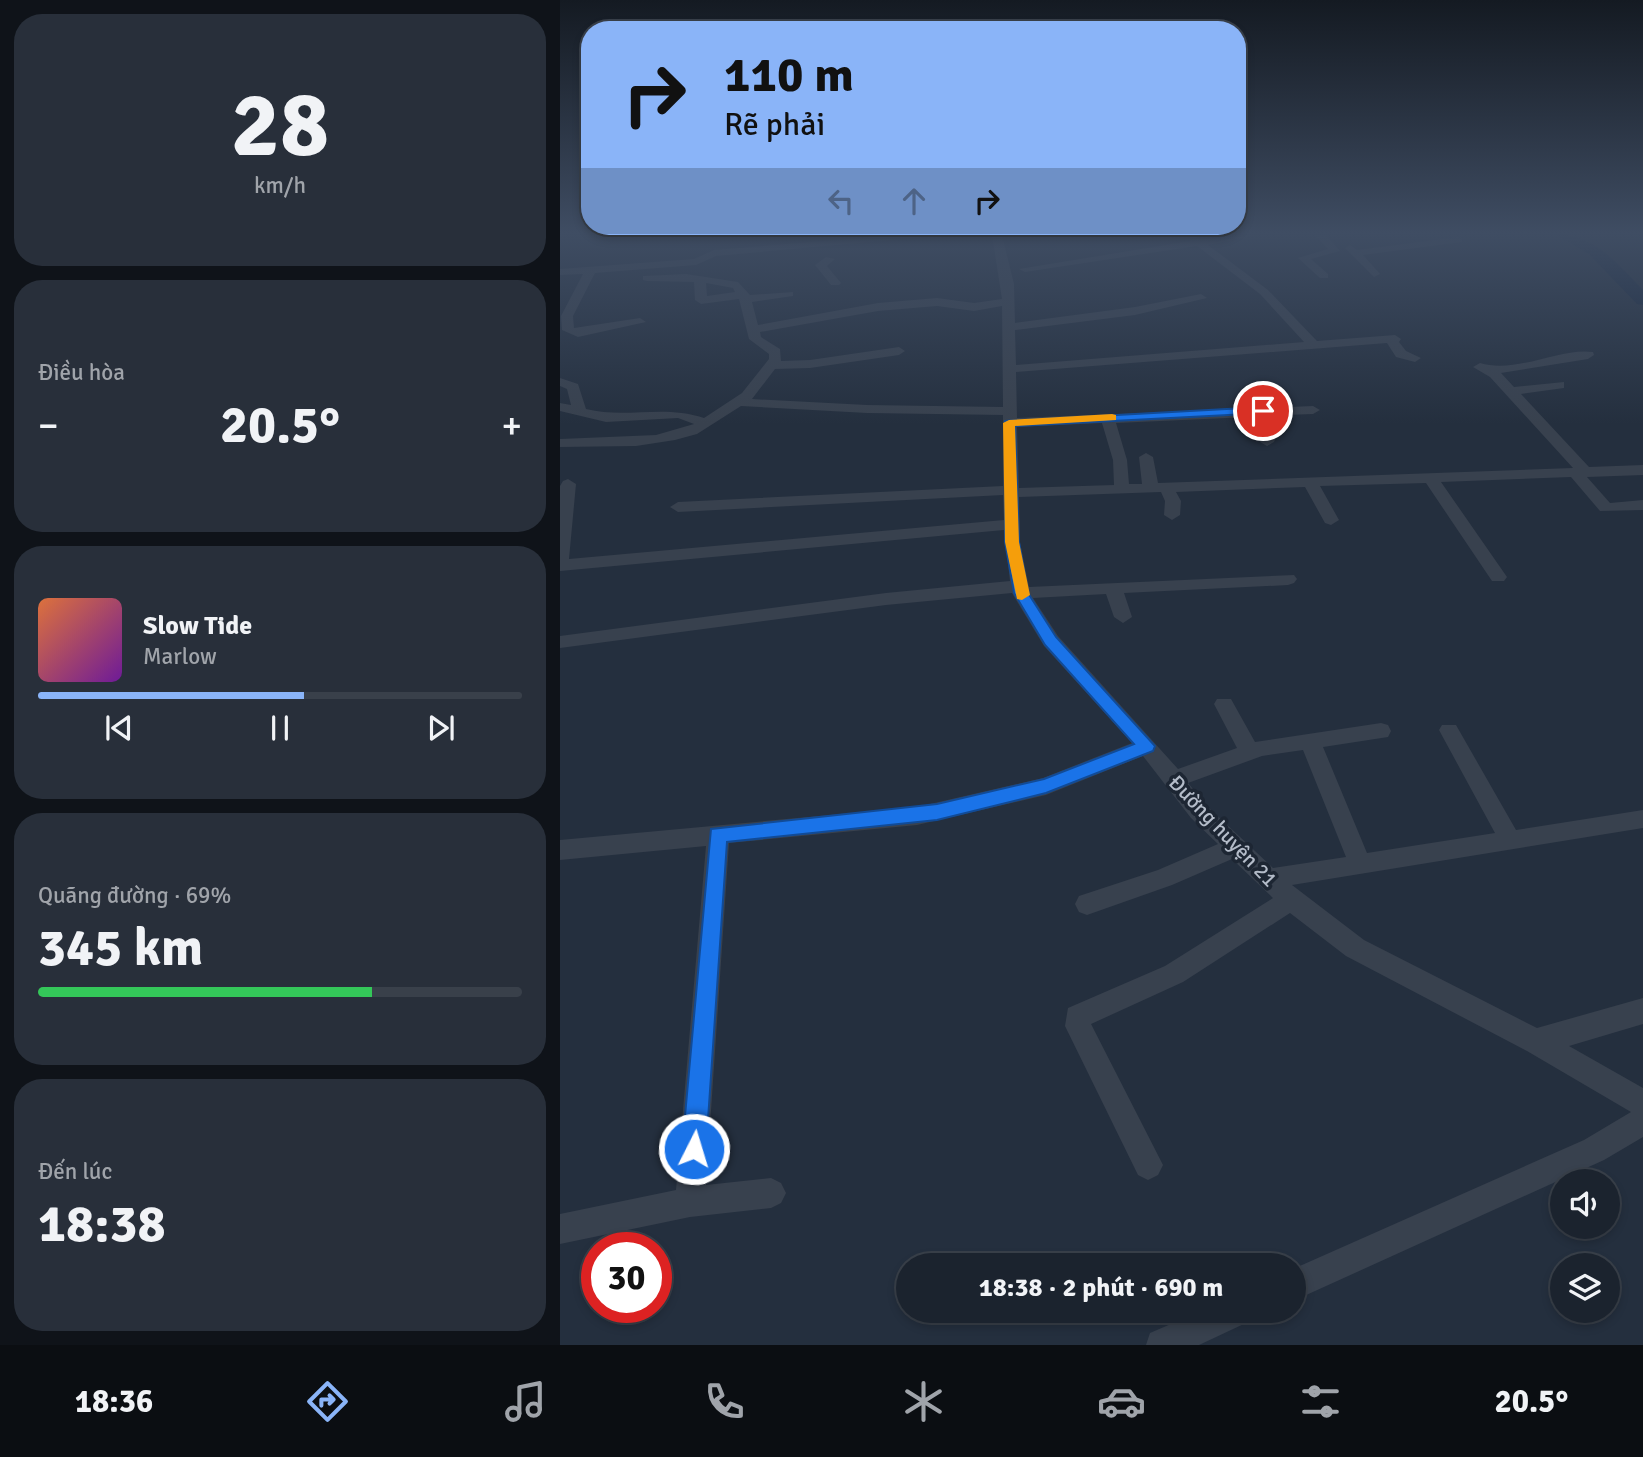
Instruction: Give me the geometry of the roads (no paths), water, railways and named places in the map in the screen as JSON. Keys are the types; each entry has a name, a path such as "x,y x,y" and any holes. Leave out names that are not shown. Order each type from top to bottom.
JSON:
{"street":[{"path":"577,298 567,316 568,330 578,332 640,322"},
{"path":"560,443 668,437 694,431 740,402 777,356 758,342 744,298"},
{"name":"Đường huyện 21","path":"1009,298 1012,524 1021,590 1051,641 1147,746 1172,780 1235,847 1290,899 1355,948 1536,1042 1643,1103"},
{"path":"1009,327 1135,311 1201,298"},
{"path":"1269,298 1315,346"},
{"path":"754,329 878,307 937,302 974,307 1009,301"},
{"path":"1287,333 1297,347"},
{"path":"1009,369 1393,339 1401,354 1415,358"},
{"path":"772,365 810,364 899,351"},
{"path":"1588,355 1535,366 1485,369 1511,391 1580,471 1606,508 1643,505"},
{"path":"560,382 570,383 575,388 579,409"},
{"path":"1511,391 1559,385"},
{"path":"740,402 1009,417 1108,418 1313,410"},
{"path":"560,407 579,409 606,418 687,415 706,423"},
{"path":"1267,442 1280,411"},
{"path":"1108,418 1120,460 1122,490"},
{"path":"1146,457 1159,489 1173,501 1172,515"},
{"path":"678,506 1011,492 1432,480 1643,470"},
{"path":"1432,480 1499,577"},
{"path":"568,484 560,566 1012,524"},
{"path":"1311,484 1331,520"},
{"path":"560,642 886,598 1288,579"},
{"path":"1113,588 1123,617"},
{"path":"1224,704 1250,752"},
{"path":"1449,730 1510,840"},
{"path":"1172,780 1250,752 1381,731"},
{"path":"1310,741 1360,864"},
{"path":"560,850 929,814 1046,786 1147,746"},
{"path":"1269,879 1643,819"},
{"path":"690,1202 718,835"},
{"path":"1087,904 1164,878 1235,847"},
{"path":"1147,1165 1078,1026 1077,1017 1174,975 1234,939 1290,899"},
{"path":"1536,1042 1643,1011"},
{"path":"1306,1279 1594,1150 1643,1121"},
{"path":"560,1229 690,1202 771,1193"},
{"path":"1162,1345 1211,1323"}]}
